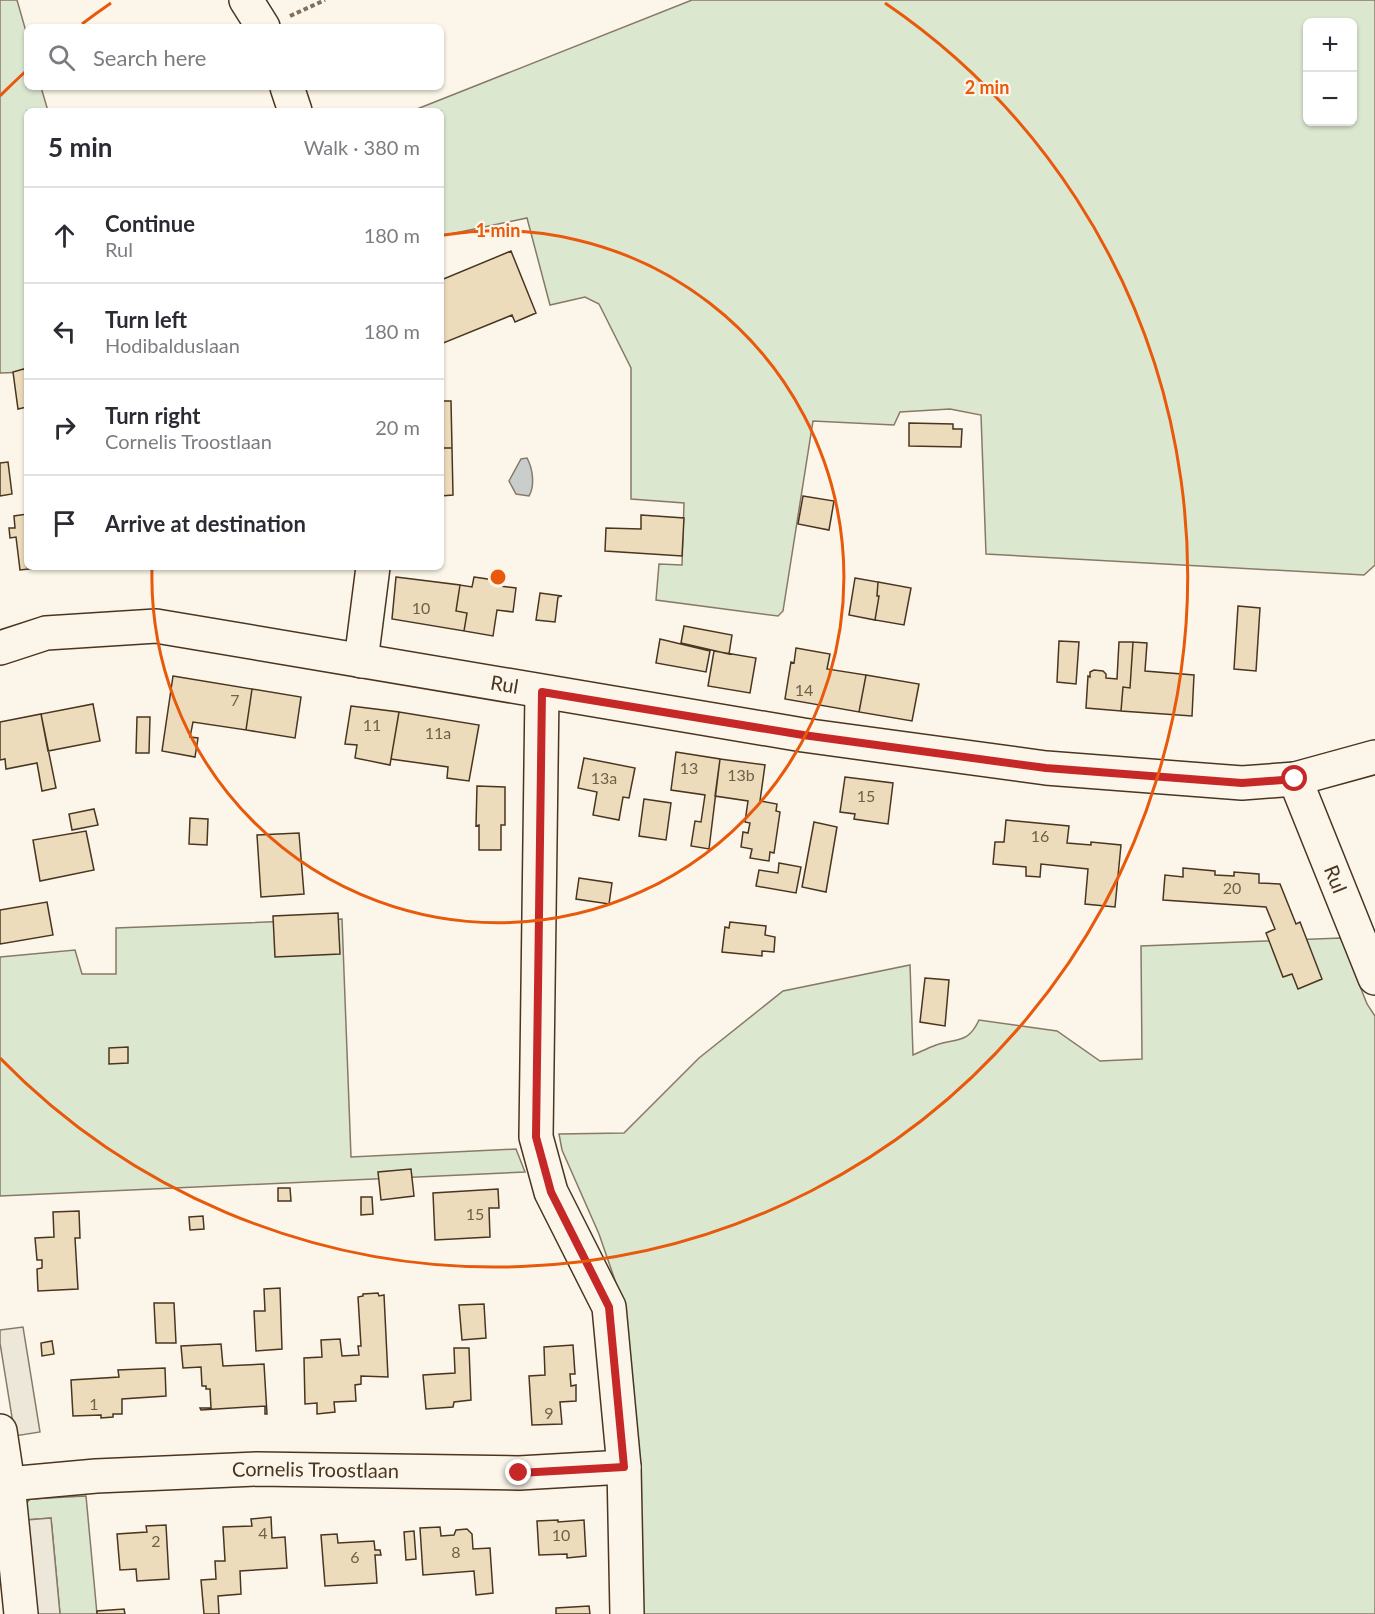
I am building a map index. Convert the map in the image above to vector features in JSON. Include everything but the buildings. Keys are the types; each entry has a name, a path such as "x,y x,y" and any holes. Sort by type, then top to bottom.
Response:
{"street":[{"path":"246,0 274,22"},
{"path":"288,90 295,108"},
{"path":"360,661 373,570"},
{"name":"Rul","path":"0,648 46,633 156,626 803,735 1046,768 1242,783 1295,779 1375,757"},
{"path":"542,692 536,1137 551,1192 609,1307 624,1467 627,1614"},
{"name":"Rul","path":"1295,779 1375,978"},
{"path":"0,1431 8,1484 21,1614"},
{"name":"Cornelis Troostlaan","path":"8,1484 96,1476 257,1469 519,1473 624,1467"}],"path":[{"path":"274,22 325,0"}],"green space":[{"path":"0,0 17,0 24,24 24,90 42,90 47,108 24,108 24,372 0,373"},
{"path":"692,0 1375,0 1375,565 1364,575 986,554 981,415 950,409 900,412 894,425 813,421 783,611 778,616 656,600 659,564 682,565 684,503 631,499 631,368 599,304 585,297 550,305 527,218 444,235 444,108 420,108"},
{"path":"342,919 351,1157 516,1149 525,1172 0,1196 0,957 75,950 82,974 116,974 116,928"},
{"path":"1341,938 1367,1004 1375,1016 1375,1614 641,1614 618,1289 599,1234 562,1150 559,1134 624,1133 699,1058 783,991 910,965 913,1055 936,1045 966,1037 979,1020 1057,1031 1100,1061 1142,1059 1141,946"},
{"path":"86,1496 97,1614 60,1614 51,1518 26,1520 26,1504 30,1499"}],"shaded area":[{"path":"527,458 532,477 529,496 516,494 509,481 521,459"},
{"path":"23,1327 40,1432 15,1436 0,1343 0,1330"},
{"path":"51,1518 60,1614 35,1614 26,1520"}],"route":[{"path":"519,1473 624,1467 609,1307 551,1192 536,1137 542,692 803,735 1046,768 1242,783 1295,779"}]}
